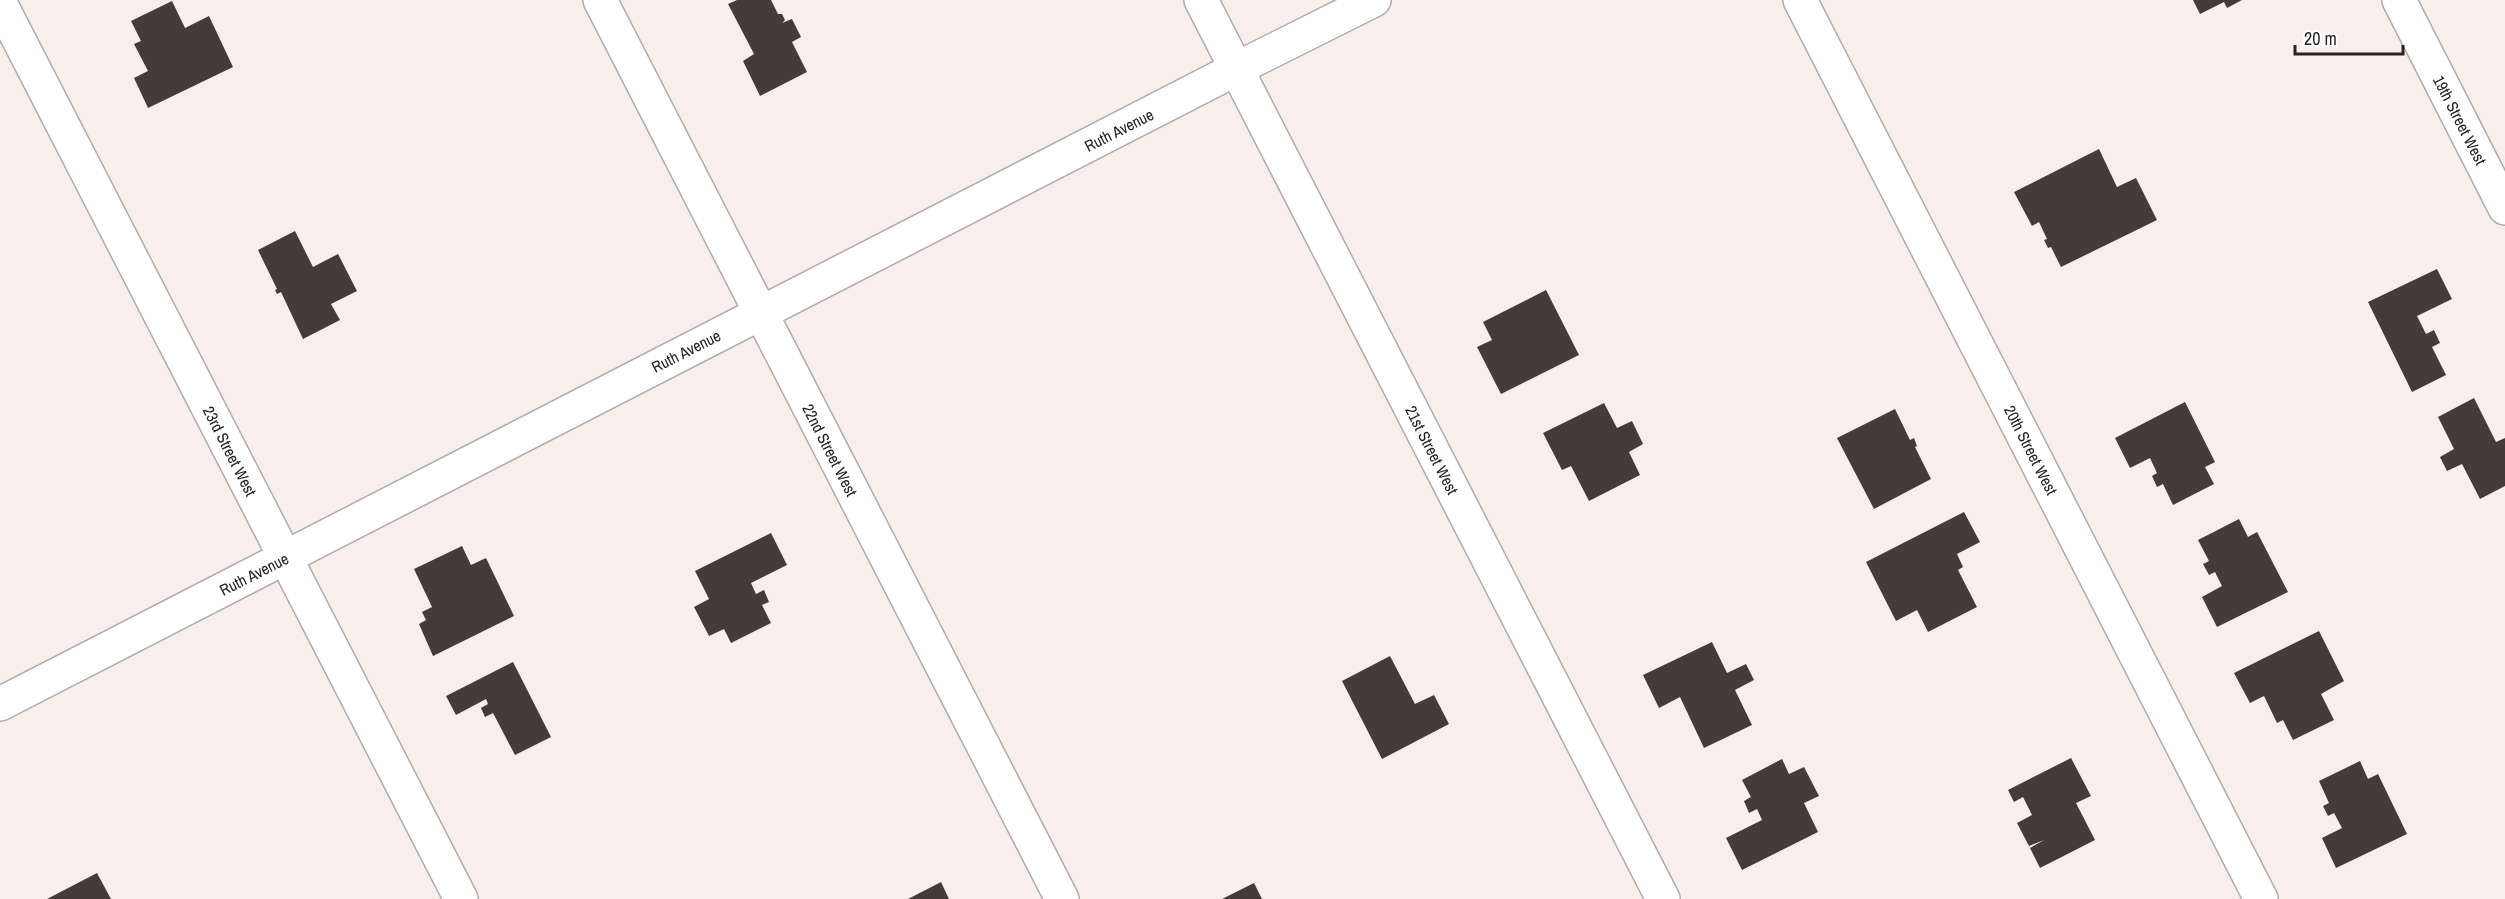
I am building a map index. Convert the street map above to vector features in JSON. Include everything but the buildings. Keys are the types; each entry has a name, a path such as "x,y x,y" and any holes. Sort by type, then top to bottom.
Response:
{"street":[{"name":"22nd Street West","path":"600,0 1062,899"},
{"name":"21st Street West","path":"1201,0 1663,899"},
{"name":"Ruth Avenue","path":"0,704 1374,0"},
{"name":"20th Street West","path":"1800,0 2261,899"},
{"name":"19th Street West","path":"2399,0 2505,208"},
{"name":"23rd Street West","path":"0,3 461,899"}]}
